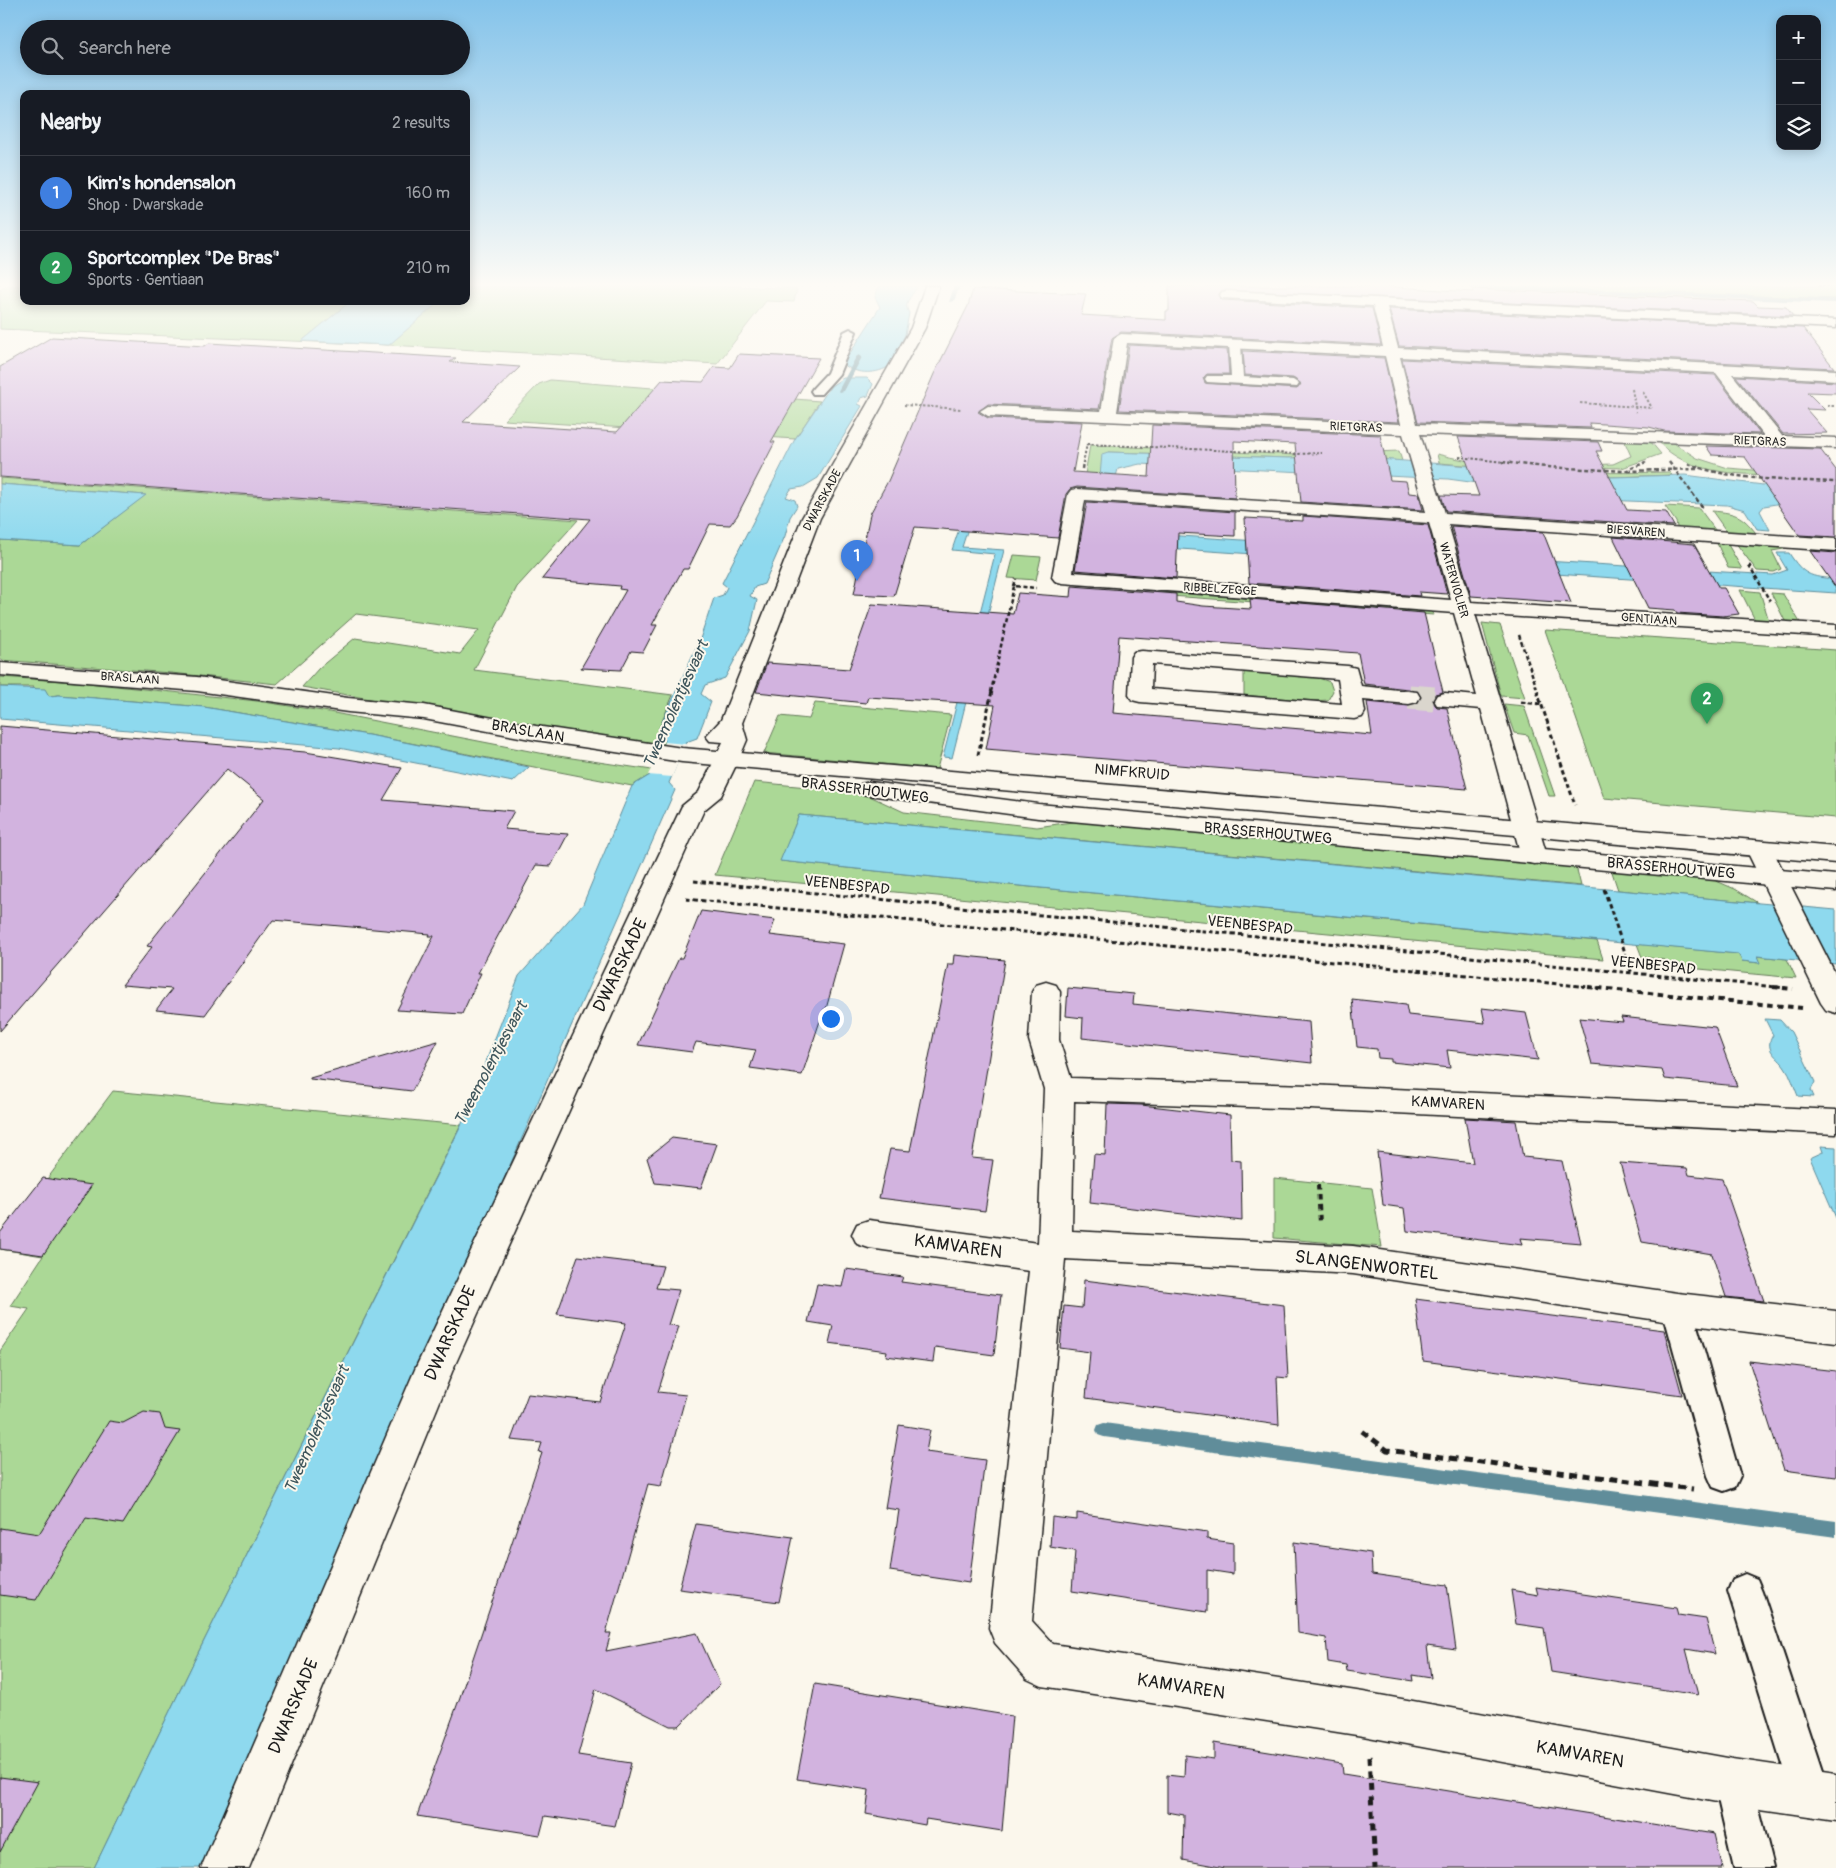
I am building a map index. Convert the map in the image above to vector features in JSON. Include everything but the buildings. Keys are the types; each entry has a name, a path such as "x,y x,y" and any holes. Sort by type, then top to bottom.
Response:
{"street":[{"name":"DWARSKADE","path":"225,1868 434,1367 694,806 709,796 714,765 735,740 731,723 811,518 892,373"},
{"path":"1108,417 1115,373"},
{"name":"WATERVIOLIER","path":"1397,373 1416,451 1534,856"},
{"path":"1724,373 1778,441"},
{"path":"1794,373 1836,375"},
{"name":"RIETGRAS","path":"988,411 1836,444"},
{"path":"1062,577 1077,494 1437,518"},
{"name":"BIESVAREN","path":"1437,518 1836,545"},
{"name":"RIBBELZEGGE","path":"1062,577 1462,607"},
{"name":"GENTIAAN","path":"1462,607 1836,631"},
{"path":"1142,657 1348,673 1351,692 1354,712 1140,694 1142,657"},
{"name":"BRASLAAN","path":"0,669 197,684 348,705 415,725 527,746 714,765"},
{"path":"1351,692 1408,697"},
{"path":"1445,700 1488,703"},
{"name":"BRASSERHOUTWEG","path":"714,765 1836,855"},
{"name":"BRASSERHOUTWEG","path":"714,765 1038,812 1534,856 1597,870 1778,888 1836,883"},
{"path":"1759,849 1829,989"},
{"name":"KAMVAREN","path":"1046,992 1044,1040 1059,1089 1052,1252 1010,1628 1042,1664 1363,1714 1733,1782 1823,1796"},
{"name":"KAMVAREN","path":"1059,1089 1310,1097 1836,1122"},
{"name":"KAMVAREN","path":"869,1234 1052,1252"},
{"name":"SLANGENWORTEL","path":"1052,1252 1322,1257 1677,1308 1836,1326"}],"lane":[{"path":"817,391 833,373"},
{"path":"1237,373 1237,381"},
{"path":"1211,379 1293,384"},
{"path":"1677,1308 1724,1476"},
{"name":"KAMVAREN","path":"1745,1591 1823,1796"},
{"path":"1733,1782 1754,1868"}],"path":[{"path":"1630,373 1634,408 1650,438 1666,454 1699,469"},
{"path":"875,403 988,411"},
{"path":"1580,403 1652,408"},
{"path":"1827,406 1836,406"},
{"path":"1077,494 1091,416"},
{"path":"1416,451 1442,451 1464,458 1546,467 1625,471 1699,469 1762,478 1836,482"},
{"path":"1666,454 1669,462 1704,509"},
{"path":"1625,471 1666,454"},
{"path":"1750,567 1768,595"},
{"path":"1014,586 1048,589 1050,576 1062,577"},
{"path":"977,758 1016,579"},
{"path":"1512,611 1585,834"},
{"path":"1597,870 1632,974"},
{"path":"657,886 1806,1008"},
{"name":"VEENBESPAD","path":"657,886 1632,974 1829,989"},
{"path":"1318,1185 1322,1257"},
{"path":"1362,1431 1387,1450 1694,1489"},
{"path":"1363,1714 1368,1753 1375,1868"}],"green space":[{"path":"550,380 820,401 795,439 504,420 539,384"},
{"path":"1624,440 1650,441 1661,454 1622,468 1551,466 1613,464 1631,456"},
{"path":"1658,441 1672,442 1697,458 1728,468 1790,473 1738,474 1701,467 1684,461"},
{"path":"1090,445 1296,455 1399,451 1402,461 1353,457 1288,458 1108,452 1106,493 1082,492"},
{"path":"1437,454 1493,465 1552,471 1669,472 1672,475 1612,477 1439,463"},
{"path":"0,478 578,520 517,587 474,670 673,695 658,731 665,740 663,747 547,730 302,687 319,668 355,638 460,654 479,630 356,614 277,684 171,673 0,660 0,540 80,545 145,495 0,484"},
{"path":"1665,506 1699,508 1718,534 1678,532 1676,522"},
{"path":"1712,511 1728,513 1739,517 1749,524 1759,537 1729,535"},
{"path":"1716,541 1727,543 1742,569 1728,568"},
{"path":"1735,542 1780,546 1784,549 1772,551 1781,569 1774,572 1757,571"},
{"path":"1014,555 1041,557 1036,580 1008,578"},
{"path":"1740,590 1760,592 1769,621 1755,620"},
{"path":"1158,592 1405,610 1407,607 1431,609 1434,615 1157,595"},
{"path":"1771,593 1783,594 1801,624 1786,623"},
{"path":"1482,623 1500,625 1525,698 1501,696"},
{"path":"1545,630 1836,650 1836,818 1604,798"},
{"path":"1244,671 1316,677 1330,682 1333,691 1328,700 1314,701 1244,695"},
{"path":"0,677 78,682 257,701 329,712 545,754 652,770 650,775 632,786 374,736 204,707 59,695 49,696 33,687 0,687"},
{"path":"815,703 951,715 937,769 764,753 780,716 809,719"},
{"path":"1504,704 1524,706 1555,796 1549,796 1528,735 1514,733"},
{"path":"754,782 861,792 904,812 1037,827 1079,821 1576,866 1581,886 799,815 781,861 1020,886 1597,941 1603,959 715,875"},
{"path":"1611,869 1707,877 1735,889 1758,903 1618,890"},
{"path":"1637,944 1739,954 1742,961 1759,963 1756,956 1787,959 1796,978 1667,966 1665,960 1642,957"},
{"path":"113,1091 461,1125 200,1649 94,1868 0,1868 0,1351 29,1309 10,1306 43,1256 0,1249 0,1242"},
{"path":"1274,1178 1372,1188 1382,1247 1274,1238"}],"water":[{"path":"843,378 867,378 873,384 868,396 861,398 858,404 862,406 818,478 803,487 791,489 786,497 795,500 797,506 790,517 785,536 764,584 755,587 750,596 757,600 750,631 725,678 705,685 701,694 711,702 697,738 686,742 669,783 675,790 201,1868 94,1868 200,1649 461,1126 519,976 583,904 632,786 650,775 665,740 658,731 700,639 714,598 723,595 727,587 722,583 795,439 831,386"},
{"path":"1000,418 1003,420 962,547 1004,550 952,758 943,757 995,554 952,550 996,419"},
{"path":"1108,452 1288,458 1353,457 1612,477 1685,475 1763,485 1836,487 1836,506 1776,504 1764,506 1760,511 1770,530 1757,529 1745,510 1727,505 1603,500 1448,479 1140,464 1118,469 1113,488 1099,487 1102,454"},
{"path":"0,484 146,495 80,545 0,540"},
{"path":"1101,502 1111,504 1119,532 1412,551 1415,565 1092,543 1097,506"},
{"path":"1777,553 1789,553 1808,574 1836,579 1836,593 1467,568 1463,556 1773,575 1787,570"},
{"path":"0,687 45,689 49,696 59,695 204,707 374,736 529,767 513,782 339,748 0,719"},
{"path":"799,815 1836,910 1836,964 1757,956 1760,963 1742,961 1738,954 1020,886 780,861"},
{"path":"1765,1019 1780,1020 1791,1032 1815,1082 1811,1090 1814,1097 1798,1096 1787,1070 1771,1049 1770,1041 1773,1035"},
{"path":"1821,1146 1836,1147 1836,1218 1810,1158 1823,1152"}],"pier":[{"path":"664,742 686,744 672,777 648,775"}],"waterway":[{"name":"Tweemolentjesvaart","path":"841,391 850,373"},
{"path":"1104,1430 1836,1529"}],"tunnel":[{"path":"1409,697 1445,700"}],"place":[{"name":"Kim's hondensalon","path":"857,581"},
{"name":"Sportcomplex \"De Bras\"","path":"1707,724"}]}
